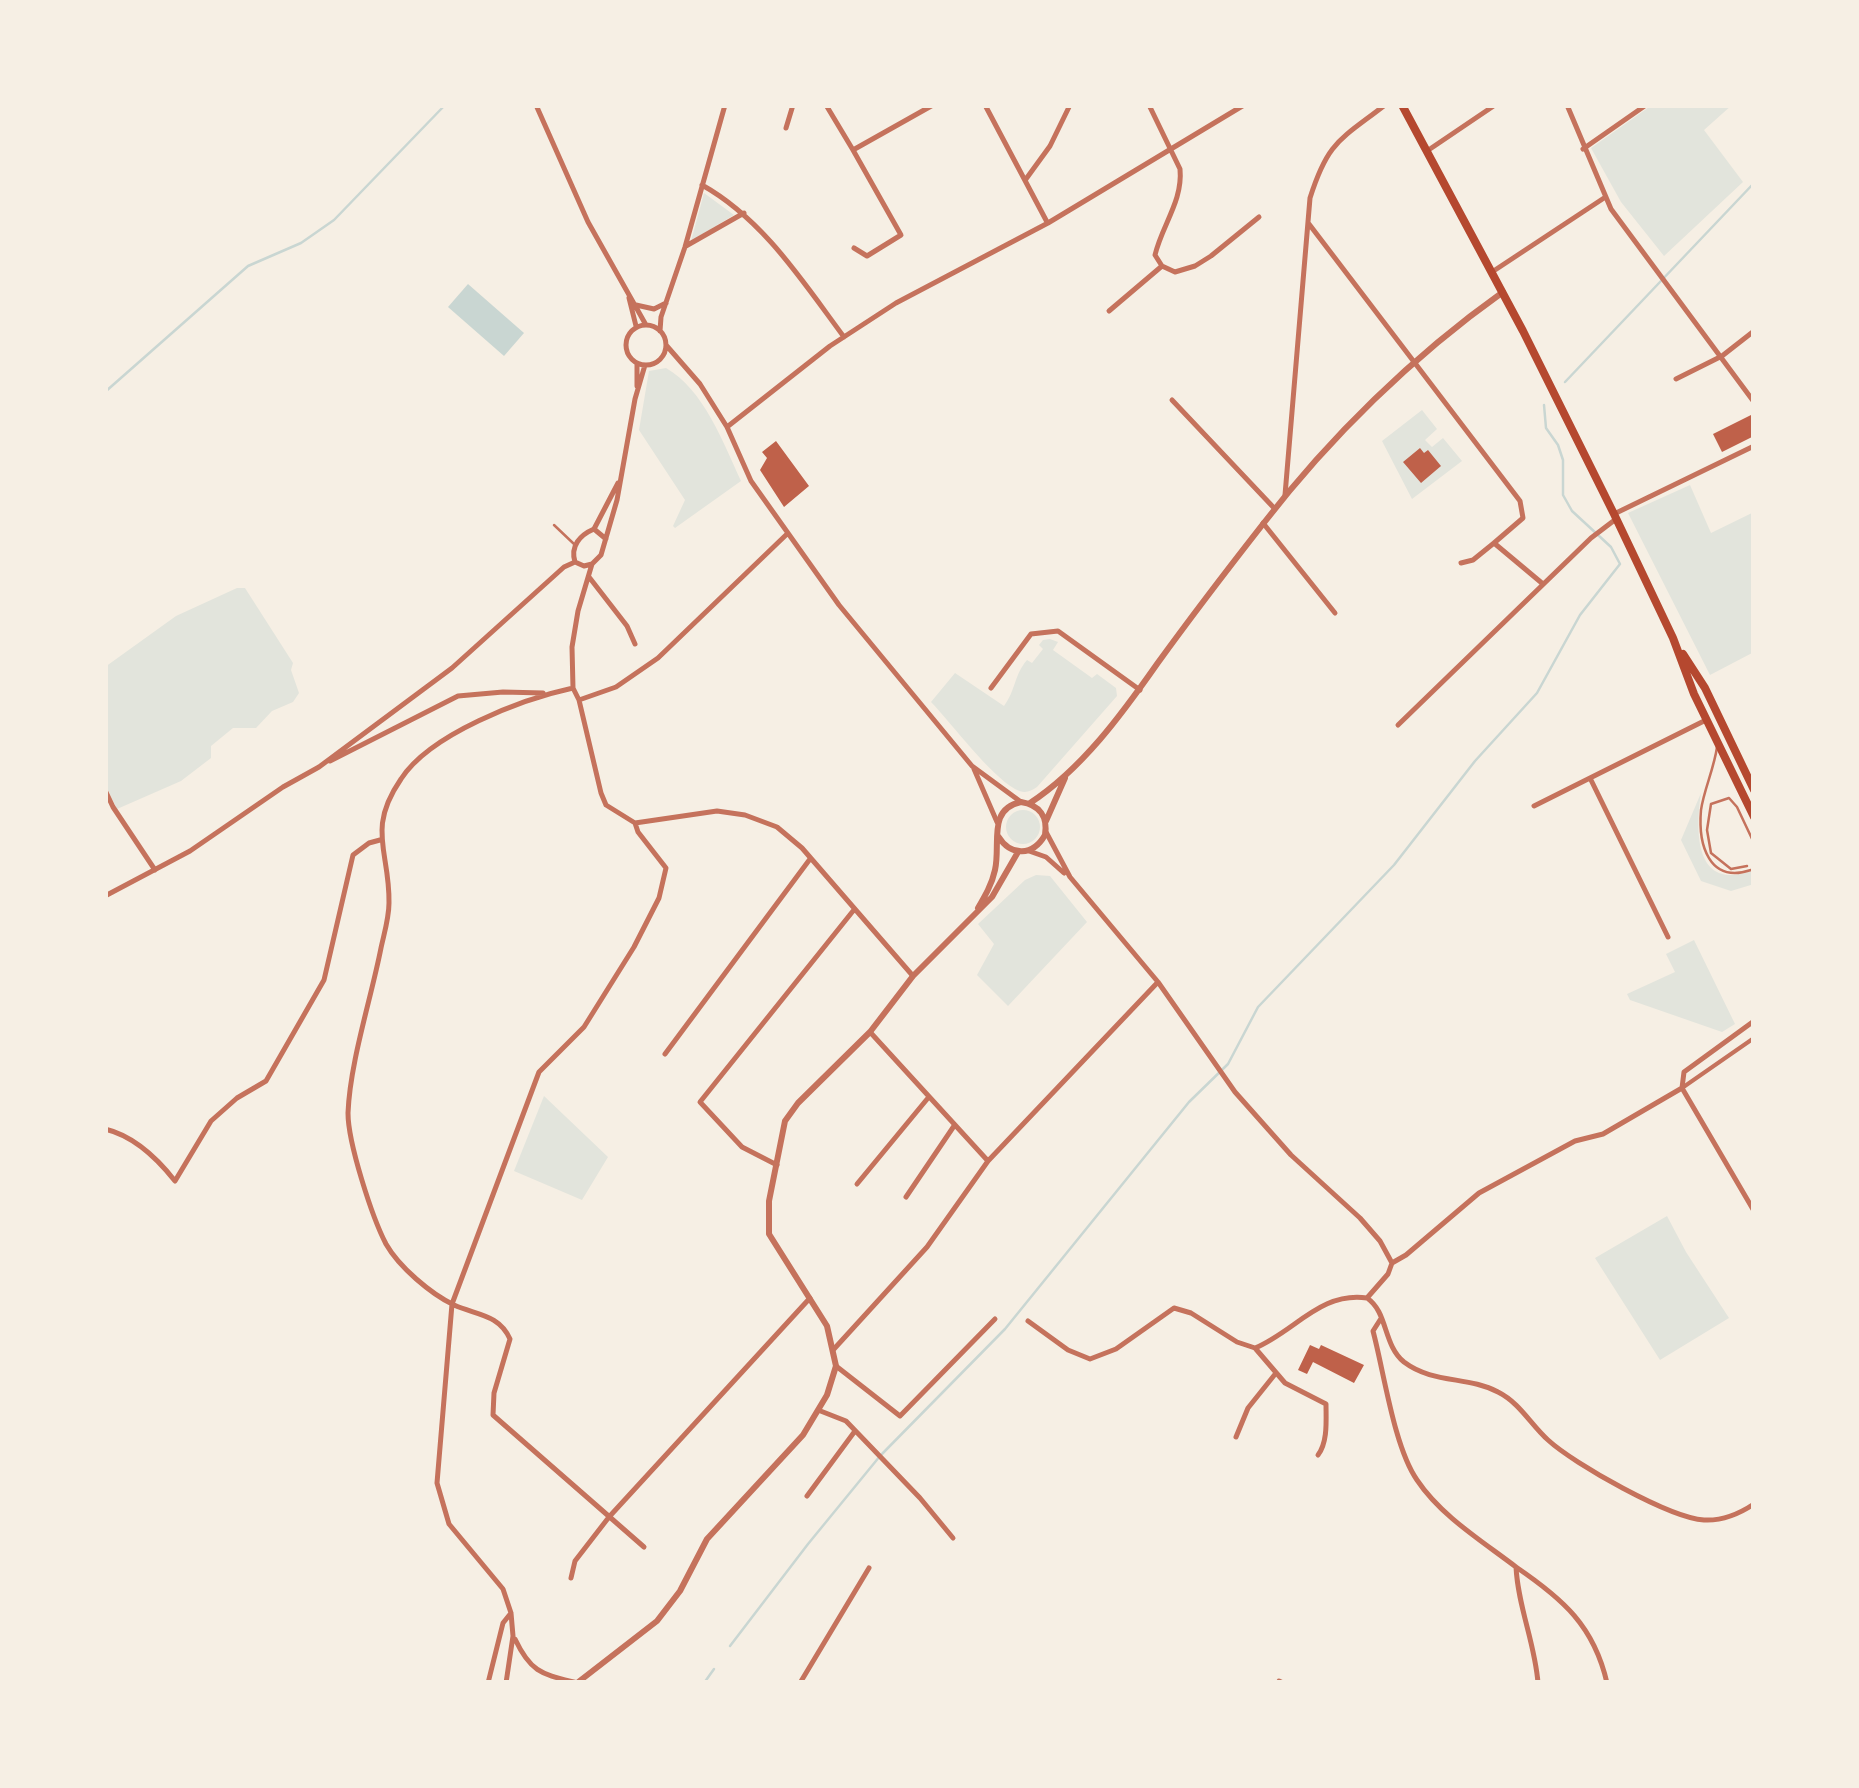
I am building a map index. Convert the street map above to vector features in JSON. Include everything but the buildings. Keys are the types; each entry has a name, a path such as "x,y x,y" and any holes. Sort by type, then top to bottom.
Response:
{"main road":[{"path":"1402,105 1492,272 1615,517 1754,817"},
{"path":"1673,638 1705,688 1754,790"}],"street":[{"path":"536,105 588,222 648,325 660,331"},
{"path":"724,105 660,331 666,345 727,427 752,481 787,534 839,605 972,766 997,822 998,836 996,868 976,914"},
{"path":"786,128 793,105"},
{"path":"826,105 901,235 868,256 854,248"},
{"path":"853,150 933,105"},
{"path":"985,105 1048,222"},
{"path":"1025,180 1050,146 1070,105"},
{"path":"1149,105 1180,169 1179,196 1159,237 1155,255 1162,266 1175,272 1195,266 1259,217"},
{"path":"727,427 844,337 896,303 1048,222 1244,105"},
{"path":"1285,496 1307,222 1319,171 1333,145 1385,105"},
{"path":"1426,152 1495,105"},
{"path":"1567,105 1604,198 1754,402"},
{"path":"1583,149 1646,105"},
{"path":"702,185 744,212 844,337"},
{"path":"1492,272 1604,198"},
{"path":"685,247 744,212"},
{"path":"1307,222 1520,501 1523,518 1473,560 1460,563"},
{"path":"1109,311 1162,266"},
{"path":"997,822 1005,808 1026,803 1068,772 1140,690 1274,509 1355,419 1415,363 1502,292"},
{"path":"629,295 637,327"},
{"path":"636,305 645,310 666,304"},
{"path":"661,317 629,333 625,346 630,358 645,365 661,358 683,363"},
{"path":"1676,379 1722,356 1754,331"},
{"path":"661,358 666,345"},
{"path":"637,363 638,390"},
{"path":"506,1683 513,1636 511,1613 502,1589 449,1524 437,1483 452,1304 539,1072 584,1027 634,947 659,898 666,868 635,823 606,805 573,688 573,632 592,564 601,554 606,538 645,365"},
{"path":"1172,400 1274,509"},
{"path":"1398,725 1615,517 1754,446"},
{"path":"576,562 575,545 594,529 621,476"},
{"path":"1263,524 1335,613"},
{"path":"594,529 606,538"},
{"path":"579,700 616,688 658,658 787,534"},
{"path":"1494,544 1543,584"},
{"path":"105,896 190,852 319,767 452,668 564,567 576,562 592,564"},
{"path":"588,578 627,626 635,644"},
{"path":"991,688 1032,634 1043,630 1058,631 1072,638 1140,690"},
{"path":"573,688 515,706 426,750 401,778 385,809 380,840 389,903 348,1114 375,1219 388,1248 452,1304 497,1320 510,1339 494,1393 493,1415 644,1548"},
{"path":"319,767 458,696 550,693"},
{"path":"1534,806 1706,720"},
{"path":"972,766 1038,808 1046,821"},
{"path":"1029,851 1042,841 1046,821 1068,772"},
{"path":"1591,780 1668,937"},
{"path":"105,790 112,807 155,870"},
{"path":"635,823 717,811 745,815 777,827 810,858 912,976"},
{"path":"1046,831 1070,877"},
{"path":"998,836 1005,846 1018,852 1046,857 1070,877 1158,982 1226,1080 1291,1155 1360,1218 1389,1254 1392,1264"},
{"path":"105,1129 132,1140 159,1161 175,1181 211,1121 266,1080 324,980 353,855 368,843 380,840"},
{"path":"513,1636 535,1670 577,1683 657,1621 680,1591 707,1539 803,1435 828,1395 836,1366 825,1322 769,1234 769,1201 786,1122 798,1103 870,1032 912,976 996,892 1018,852"},
{"path":"665,1054 810,858"},
{"path":"776,1164 742,1147 700,1102 853,911"},
{"path":"834,1349 926,1247 988,1161 1158,982"},
{"path":"1754,1021 1684,1072 1682,1088 1754,1211"},
{"path":"870,1032 988,1161"},
{"path":"1367,1298 1392,1264 1479,1193 1575,1141 1603,1134 1682,1088 1754,1038"},
{"path":"858,1184 928,1098"},
{"path":"906,1197 954,1126"},
{"path":"1255,1348 1273,1341 1322,1306 1353,1296 1367,1298 1378,1309 1388,1341 1403,1361 1435,1378 1479,1384 1498,1392 1583,1467 1691,1518 1721,1519 1754,1504"},
{"path":"572,1578 575,1560 609,1517 810,1298"},
{"path":"1028,1322 1068,1350 1090,1359 1116,1348 1174,1308 1191,1313 1237,1342 1255,1348 1285,1383 1326,1404 1322,1451 1318,1455"},
{"path":"836,1366 900,1416 995,1319"},
{"path":"1380,1320 1373,1331 1404,1453 1415,1478 1435,1503 1574,1612 1590,1636 1607,1683"},
{"path":"1236,1437 1248,1408 1276,1373"},
{"path":"818,1410 846,1421 953,1538"},
{"path":"807,1496 855,1431"},
{"path":"1516,1567 1538,1683"},
{"path":"800,1683 869,1568"},
{"path":"488,1683 503,1623 511,1613"}],"lane":[{"path":"554,525 575,545"},
{"path":"1716,738 1712,776 1702,805 1704,849 1712,864 1722,871 1738,874 1749,868 1732,869 1711,854 1707,830 1711,804 1730,798 1753,839"}],"shaded area":[{"path":"1652,105 1732,105 1704,130 1743,182 1664,256 1621,202 1591,148"},
{"path":"704,193 734,215 691,241"},
{"path":"468,284 524,333 504,356 448,307"},
{"path":"666,368 702,403 741,481 675,528 685,500 639,430 649,371"},
{"path":"1422,410 1437,429 1425,440 1432,447 1443,438 1462,461 1412,499 1382,441"},
{"path":"1690,485 1711,533 1754,512 1754,652 1710,675 1628,513"},
{"path":"237,588 245,588 293,663 291,670 299,693 293,702 272,711 256,728 233,728 211,746 211,758 181,781 117,809 105,784 105,667 176,616"},
{"path":"1050,639 1058,642 1053,650 1092,678 1097,674 1116,688 1117,696 1037,787 1021,792 994,772 931,702 955,673 1004,706 1027,660 1032,663 1043,649 1039,645"},
{"path":"1701,793 1698,825 1703,855 1720,873 1735,875 1754,870 1754,884 1731,891 1701,881 1681,840"},
{"path":"1023,810 1035,815 1040,827 1035,839 1023,844 1011,839 1006,827 1011,815"},
{"path":"1036,875 1050,876 1087,922 1008,1006 977,975 994,944 978,924 1025,880"},
{"path":"1694,940 1735,1024 1722,1032 1630,1000 1627,994 1675,972 1666,954"},
{"path":"544,1096 608,1157 582,1200 514,1171"},
{"path":"1667,1216 1729,1318 1660,1360 1595,1258"}],"waterway":[{"path":"105,392 248,266 301,243 334,220 445,105"},
{"path":"1565,382 1754,183"},
{"path":"730,1646 880,1456 1005,1329 1189,1102 1228,1064 1258,1007 1394,865 1475,761 1537,693 1580,615 1620,564 1611,547 1572,511 1563,495 1563,460 1546,428 1544,405"},
{"path":"704,1683 714,1669"}]}
